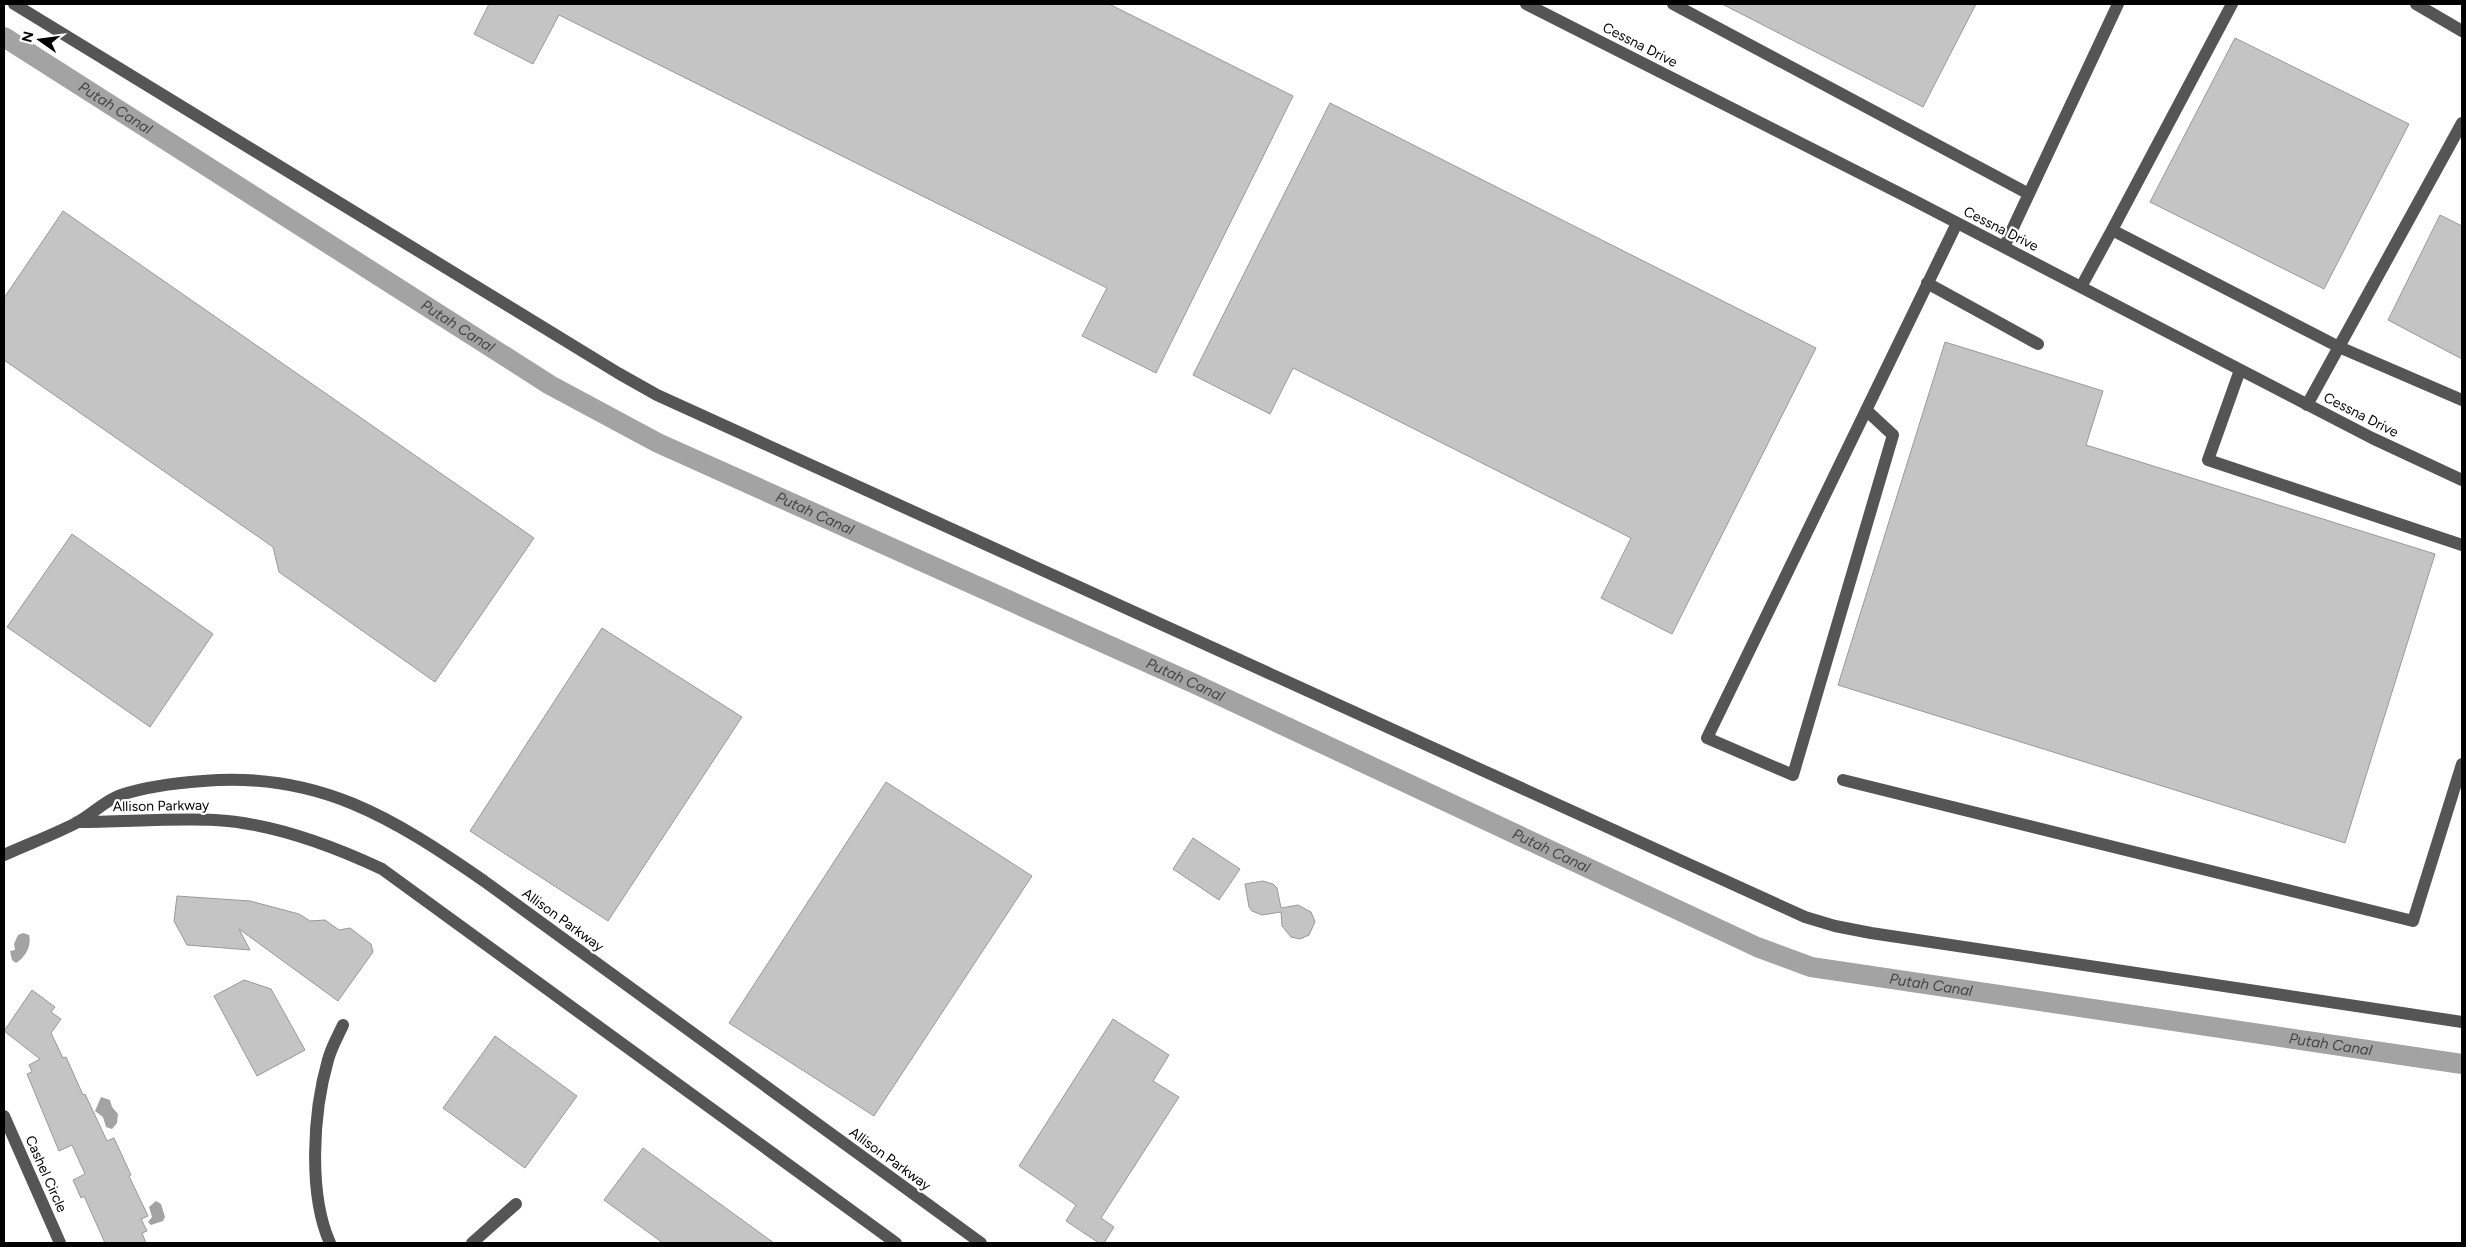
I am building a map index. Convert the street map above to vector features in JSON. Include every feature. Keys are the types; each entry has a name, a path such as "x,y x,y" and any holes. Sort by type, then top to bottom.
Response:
{"street":[{"path":"14,4 657,395 1272,673 1789,910 1835,926 1871,933 2462,1022"},
{"name":"Cessna Drive","path":"1526,4 1957,223 2307,405 2462,480"},
{"path":"1673,4 2029,194"},
{"path":"2004,248 2118,4"},
{"path":"2081,288 2232,4"},
{"path":"2416,4 2462,31"},
{"path":"2307,405 2462,123"},
{"path":"1866,410 1893,435 1793,775 1707,738 1927,283 1957,223"},
{"path":"2112,230 2339,347 2462,400"},
{"path":"1927,283 2038,344"},
{"path":"2240,370 2208,460 2462,545"},
{"path":"1843,780 2413,921 2462,764"},
{"name":"Allison Parkway","path":"4,855 78,822 119,795 165,784 237,778 307,787 364,807 423,838 484,881 982,1243"},
{"name":"Allison Parkway","path":"78,822 145,819 217,820 300,837 335,848 382,870 896,1243"},
{"path":"330,1243 318,1208 316,1149 319,1113 328,1060 343,1025"},
{"name":"Cashel Circle","path":"4,1116 60,1243"},
{"path":"472,1243 516,1204"}],"shaded area":[{"path":"23,933 29,935 29,947 25,955 16,963 12,960 10,951 15,950 14,944 18,935"},
{"path":"101,1097 110,1100 112,1107 118,1114 117,1123 112,1129 106,1127 103,1117 95,1111"},
{"path":"156,1201 161,1204 165,1217 163,1221 151,1225 148,1222 152,1217 149,1207"}],"building":[{"path":"489,4 1109,4 1293,96 1156,373 1082,336 1107,288 559,15 533,64 474,34"},
{"path":"1722,4 1976,4 1923,107"},
{"path":"2235,38 2409,124 2324,289 2150,202"},
{"path":"1330,103 1816,348 1672,634 1601,598 1631,538 1293,368 1270,414 1193,375"},
{"path":"63,211 534,538 435,682 279,572 273,547 4,360 4,298"},
{"path":"2440,215 2462,226 2462,359 2388,320"},
{"path":"1945,342 2103,391 2086,445 2435,554 2345,843 1838,685"},
{"path":"72,534 213,634 150,727 7,627"},
{"path":"602,628 742,717 608,921 470,831"},
{"path":"886,782 1032,876 874,1116 729,1023"},
{"path":"1193,838 1240,869 1219,900 1173,869"},
{"path":"1263,881 1273,884 1277,888 1281,908 1298,905 1311,912 1315,922 1309,935 1300,939 1291,937 1282,926 1281,912 1262,915 1252,911 1249,907 1245,884"},
{"path":"177,896 250,901 299,914 310,921 325,920 339,930 350,928 371,944 373,952 338,1001 239,929 250,950 187,945 174,921"},
{"path":"244,980 271,989 305,1050 257,1076 214,996"},
{"path":"32,990 55,1007 51,1012 61,1019 51,1033 63,1058 66,1057 107,1141 114,1138 131,1175 129,1176 148,1216 141,1219 147,1231 142,1233 146,1243 105,1243 84,1196 81,1198 73,1180 85,1174 72,1145 59,1151 27,1074 32,1072 29,1065 40,1059 4,1031"},
{"path":"1113,1019 1169,1055 1153,1081 1179,1097 1101,1218 1114,1227 1104,1243 1099,1243 1066,1221 1076,1205 1019,1166"},
{"path":"495,1036 577,1096 525,1168 443,1108"},
{"path":"643,1148 774,1243 663,1243 604,1200"}],"waterway":[{"name":"Putah Canal","path":"4,37 550,385 658,443 1195,684 1757,947 1811,967 2462,1064"}]}
